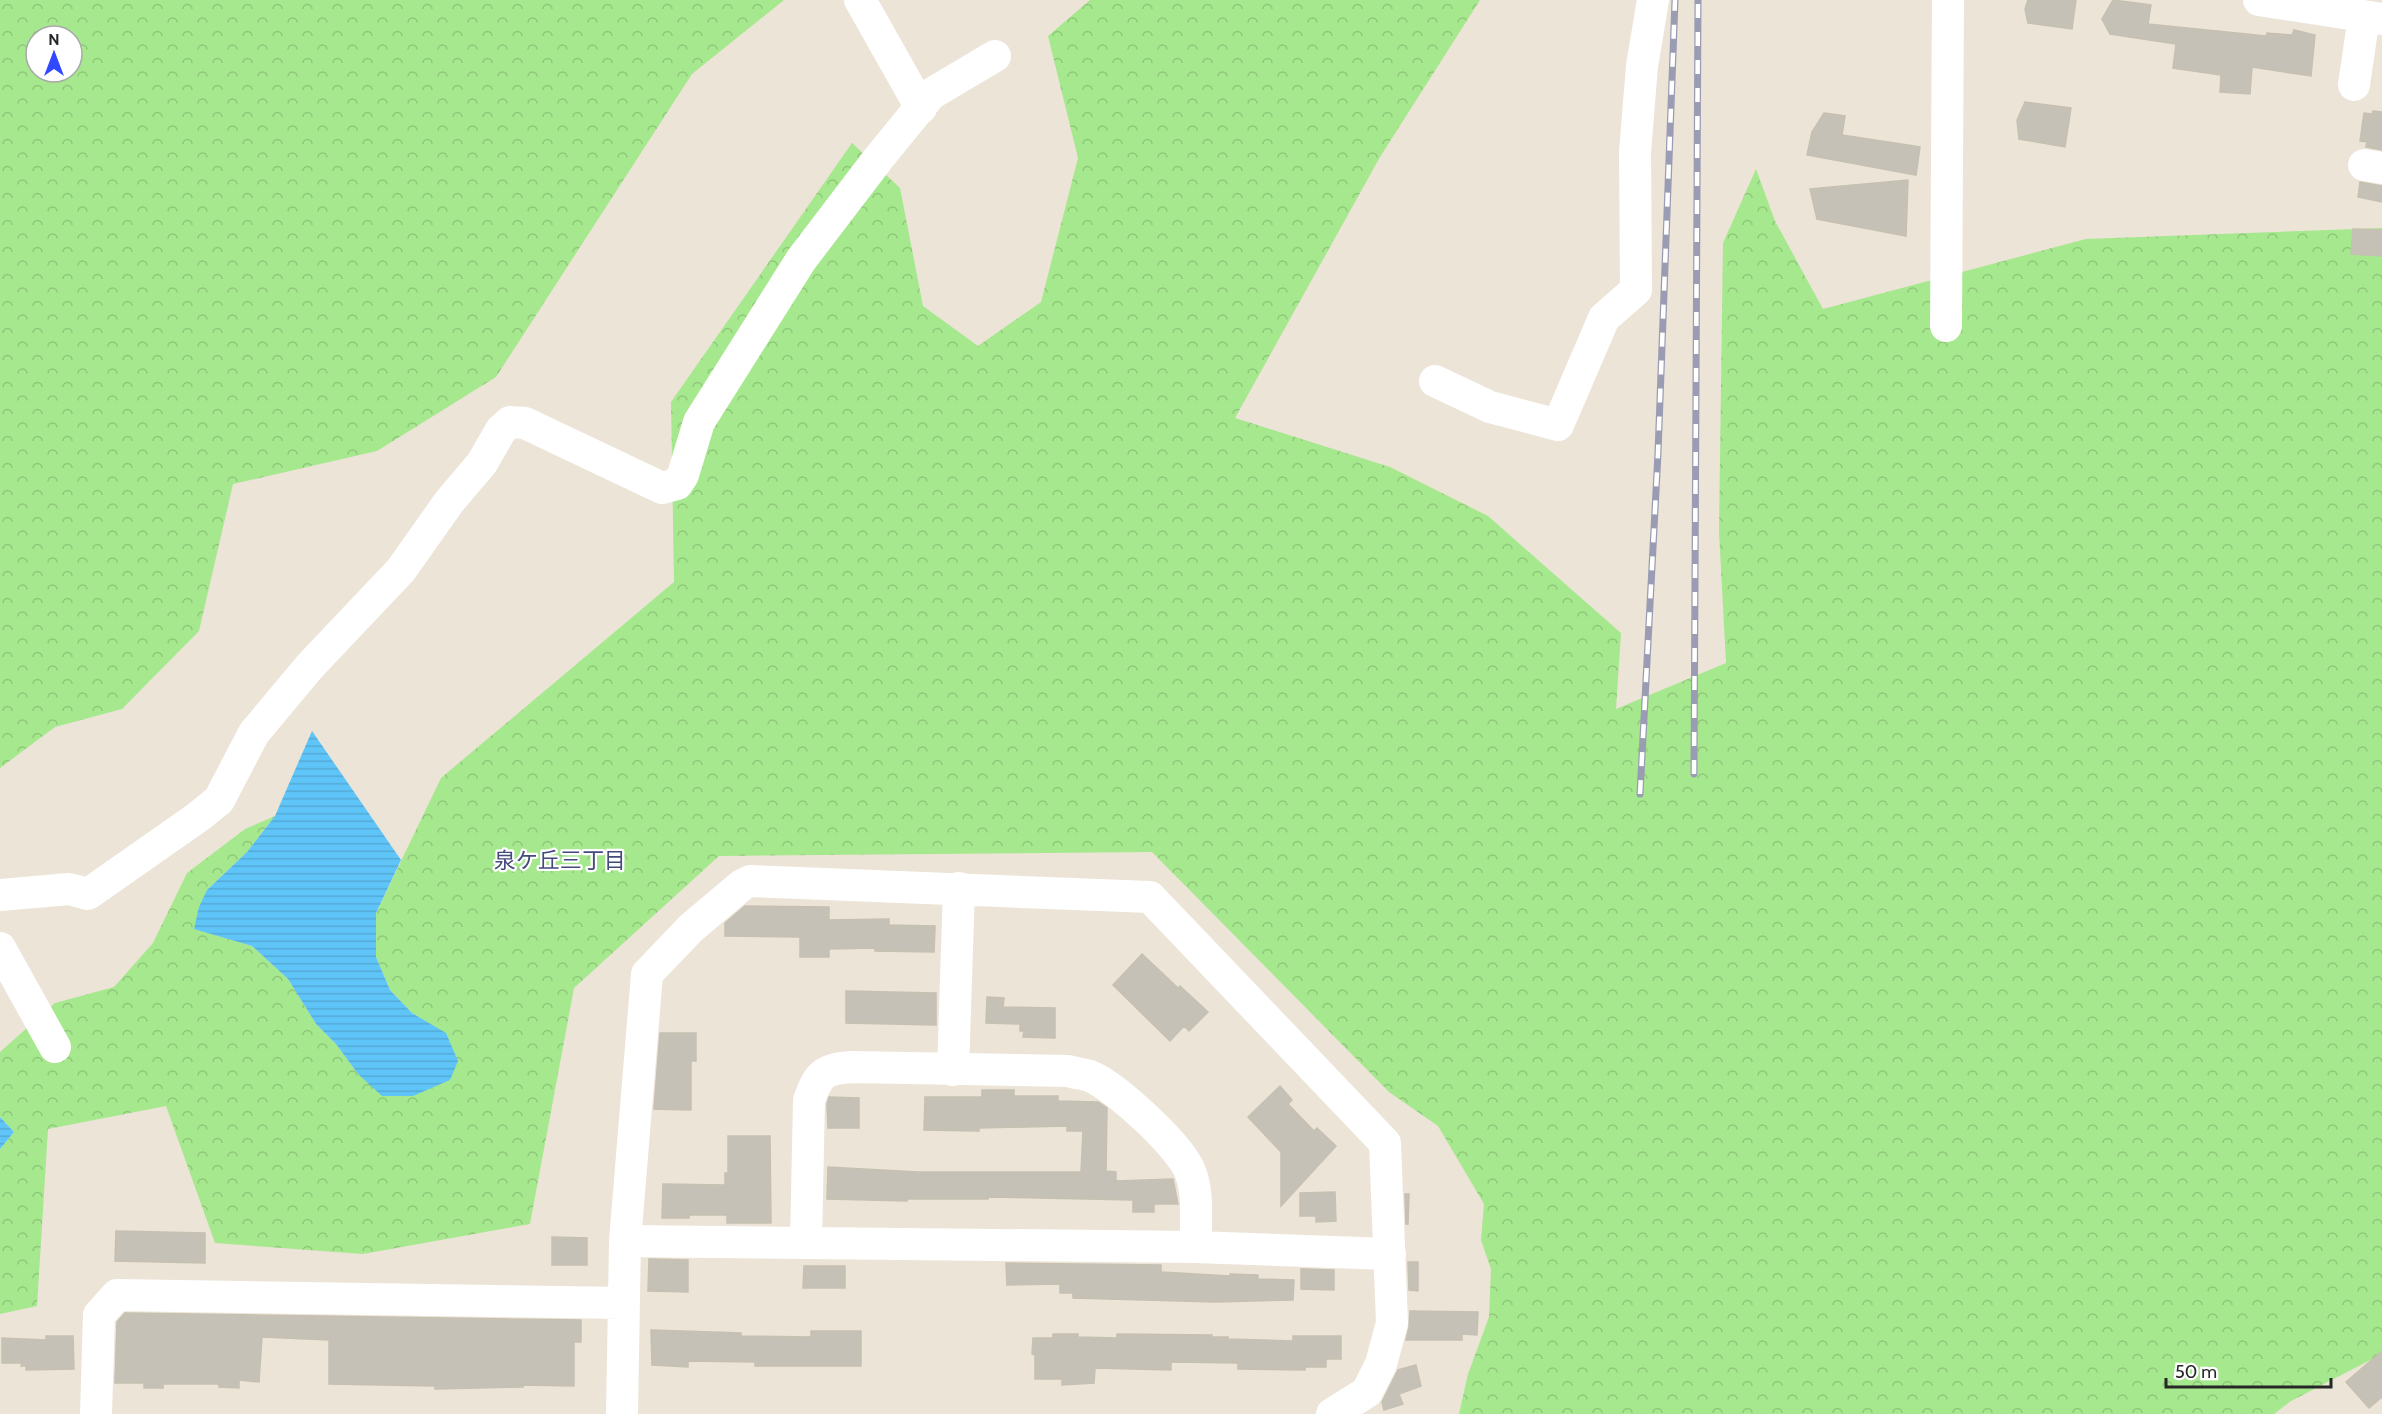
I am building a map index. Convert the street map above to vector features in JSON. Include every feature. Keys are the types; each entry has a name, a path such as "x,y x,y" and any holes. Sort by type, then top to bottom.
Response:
{"street":[{"path":"860,0 921,108"},
{"path":"1435,381 1490,407 1558,425 1604,318 1636,290 1635,153 1642,66 1653,0"},
{"path":"1946,326 1948,0"},
{"path":"2259,0 2373,17 2354,85"},
{"path":"0,895 69,889 88,894 219,800 254,733 310,666 401,570 449,502 482,463 501,430 510,422 525,423 662,488 677,484 683,475 699,422 801,260 931,94 995,56"},
{"path":"622,1414 625,1241 647,974 691,928 741,885 750,881 1150,897 1385,1143 1392,1323 1381,1364 1367,1392 1332,1414"},
{"path":"953,1070 959,888"},
{"path":"0,948 55,1047"},
{"path":"806,1242 809,1100 816,1080 831,1068 852,1067 1068,1071 1090,1076 1112,1090 1150,1122 1188,1165 1195,1188 1196,1247"},
{"path":"625,1241 1196,1247 1390,1254"},
{"path":"96,1414 99,1315 117,1295 624,1303"}],"green space":[{"path":"0,0 784,0 692,74 496,377 377,451 233,484 199,631 122,709 55,727 0,768"},
{"path":"1090,0 1480,0 1380,157 1235,418 1390,467 1488,516 1621,633 1616,709 1726,663 1719,531 1723,243 1756,169 1775,221 1823,309 2086,239 2382,228 2382,1354 2291,1401 2274,1414 1459,1414 1468,1374 1489,1317 1491,1269 1481,1240 1484,1204 1438,1126 1389,1092 1152,852 719,856 574,988 530,1224 363,1254 215,1243 166,1106 48,1129 37,1306 0,1314 0,1149 14,1132 0,1117 0,1052 55,1003 114,987 153,943 187,873 245,829 275,816 247,852 207,890 195,929 252,946 288,979 316,1024 336,1044 358,1074 446,1034 412,1013 390,990 376,957 376,913 441,778 674,582 671,402 852,143 900,188 923,306 978,346 1041,302 1078,158 1048,36"}],"water":[{"path":"312,731 401,860 376,913 376,957 390,990 412,1013 446,1033 458,1061 450,1080 413,1096 382,1096 358,1074 336,1044 316,1024 288,979 252,946 194,929 199,907 207,890 247,852 275,816"},
{"path":"0,1117 14,1132 0,1149"}],"building":[{"path":"2028,0 2076,0 2072,29 2028,23 2025,9"},
{"path":"2113,0 2151,5 2148,24 2266,36 2267,33 2292,35 2294,30 2315,35 2311,76 2252,67 2250,94 2220,92 2221,75 2173,68 2176,44 2110,34 2102,19"},
{"path":"2025,102 2071,108 2065,147 2019,139 2017,120"},
{"path":"2373,111 2382,112 2382,150 2366,147 2367,142 2360,141 2364,113 2372,114"},
{"path":"1824,113 1845,116 1842,135 1920,147 1916,175 1807,155 1812,132"},
{"path":"1908,180 1906,236 1817,219 1810,189"},
{"path":"2360,182 2382,186 2382,202 2358,197"},
{"path":"2353,229 2382,230 2382,256 2351,254"},
{"path":"745,906 829,907 829,920 889,919 889,925 935,926 934,952 875,951 875,948 829,949 829,957 800,957 800,937 725,936 725,923"},
{"path":"1142,954 1208,1012 1189,1031 1184,1026 1170,1041 1113,985"},
{"path":"846,991 936,993 936,1025 846,1023"},
{"path":"987,997 1004,998 1003,1007 1055,1008 1055,1038 1023,1037 1024,1031 1020,1031 1020,1024 986,1023"},
{"path":"660,1033 696,1033 696,1061 691,1061 691,1110 654,1109"},
{"path":"1280,1086 1292,1100 1288,1104 1314,1131 1317,1128 1336,1146 1281,1206 1281,1152 1248,1117"},
{"path":"982,1090 1014,1090 1014,1096 1058,1096 1058,1101 1098,1102 1107,1108 1106,1171 1116,1172 1116,1181 1173,1179 1178,1204 1154,1204 1154,1212 1133,1212 1133,1200 988,1197 988,1199 907,1199 907,1201 827,1199 828,1167 918,1172 1081,1172 1083,1131 1067,1131 1067,1126 979,1128 979,1131 924,1130 925,1097 982,1097"},
{"path":"829,1097 859,1098 859,1128 828,1128"},
{"path":"728,1136 770,1136 771,1223 727,1223 727,1215 662,1218 663,1184 725,1185 725,1173 728,1173"},
{"path":"1335,1192 1336,1221 1316,1222 1316,1216 1300,1216 1300,1193"},
{"path":"1405,1194 1409,1194 1408,1224 1406,1224"},
{"path":"116,1231 205,1233 205,1263 115,1261"},
{"path":"552,1237 587,1238 587,1265 552,1265"},
{"path":"649,1259 688,1260 688,1292 648,1291"},
{"path":"1408,1262 1418,1262 1418,1291 1409,1290"},
{"path":"1006,1263 1161,1265 1161,1272 1230,1276 1230,1274 1258,1275 1258,1279 1294,1280 1293,1300 1215,1302 1073,1298 1073,1293 1060,1293 1060,1284 1007,1285"},
{"path":"804,1266 845,1266 845,1288 803,1288"},
{"path":"1301,1269 1334,1270 1334,1290 1301,1289"},
{"path":"1410,1311 1478,1312 1477,1335 1462,1334 1462,1340 1406,1340"},
{"path":"125,1313 581,1320 581,1342 574,1342 574,1386 523,1385 523,1387 435,1389 435,1386 329,1384 329,1340 262,1337 259,1382 239,1380 239,1388 219,1387 219,1384 163,1384 163,1388 144,1388 144,1383 115,1383 117,1322"},
{"path":"651,1330 741,1333 741,1336 811,1337 811,1331 861,1331 861,1366 755,1366 755,1362 688,1361 688,1367 652,1365"},
{"path":"1053,1334 1117,1338 1117,1334 1212,1335 1212,1337 1228,1337 1228,1339 1293,1341 1293,1336 1341,1336 1341,1359 1326,1359 1326,1367 1305,1367 1305,1370 1238,1369 1238,1363 1171,1362 1171,1370 1095,1368 1094,1383 1062,1385 1062,1379 1035,1379 1033,1338 1053,1338"},
{"path":"46,1336 73,1336 74,1369 26,1370 26,1366 21,1366 22,1363 2,1363 2,1338 46,1340"},
{"path":"2382,1351 2382,1397 2369,1408 2346,1382"},
{"path":"1416,1365 1421,1386 1399,1394 1403,1404 1384,1410 1382,1402 1398,1370"}],"railway":[{"path":"1640,794 1658,453 1675,0"},
{"path":"1694,774 1698,0"}],"district":[{"name":"泉ケ丘三丁目","path":"560,860"}]}
